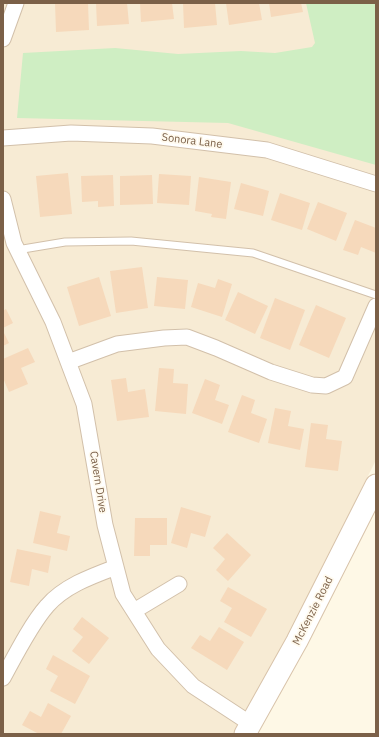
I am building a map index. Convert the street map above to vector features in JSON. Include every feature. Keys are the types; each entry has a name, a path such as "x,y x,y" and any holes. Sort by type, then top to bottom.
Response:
{"street":[{"path":"3,39 16,3"},
{"name":"Sonora Lane","path":"3,138 71,133 138,136 267,150 376,184"},
{"name":"Cavern Drive","path":"3,199 14,243 53,322 84,404 105,525 123,594 158,649 193,686 248,729"},
{"path":"68,362 117,344 164,338 187,337 293,380 312,385 326,386 345,377 376,306"},
{"name":"McKenzie Road","path":"248,729 297,641 376,485"},
{"path":"3,678 47,606 63,592 84,580 116,567"},
{"path":"134,611 179,584"}],"lane":[{"path":"17,250 65,242 131,241 253,253 376,295"}],"shaded area":[{"path":"3,3 376,3 376,460 266,680 235,734 3,734"}],"green space":[{"path":"306,3 376,3 376,165 228,123 17,118 23,53 115,48 178,54 241,51 275,53 312,47 315,43"}],"building":[{"path":"55,3 88,3 89,30 56,32"},
{"path":"96,3 127,3 129,24 97,26"},
{"path":"140,3 172,3 174,19 141,22"},
{"path":"183,3 215,3 217,25 184,28"},
{"path":"226,3 259,3 262,20 229,25"},
{"path":"269,3 301,3 303,12 271,17"},
{"path":"68,173 72,214 40,217 36,176"},
{"path":"159,174 191,176 189,205 157,203"},
{"path":"113,175 114,206 98,207 98,201 82,202 81,176"},
{"path":"152,175 153,204 120,205 120,176"},
{"path":"199,177 231,182 226,219 211,217 212,214 195,211"},
{"path":"241,183 269,191 263,216 234,209"},
{"path":"280,193 310,203 302,230 271,220"},
{"path":"318,202 347,213 336,241 307,229"},
{"path":"355,220 376,228 376,253 361,247 358,255 343,250"},
{"path":"142,267 148,308 116,313 110,271"},
{"path":"99,277 111,316 79,326 67,287"},
{"path":"157,277 188,280 185,309 154,306"},
{"path":"218,279 232,284 222,317 191,307 198,283 215,288"},
{"path":"238,292 268,306 255,334 225,320"},
{"path":"275,298 305,310 290,350 260,338"},
{"path":"316,305 346,318 329,358 299,345"},
{"path":"6,309 13,323 3,328 3,311"},
{"path":"3,331 9,343 3,346"},
{"path":"28,348 35,362 21,368 28,384 9,392 3,378 3,359"},
{"path":"159,368 174,369 173,383 188,384 186,414 155,411"},
{"path":"126,378 128,392 145,389 149,417 117,421 111,380"},
{"path":"205,379 220,385 215,400 229,405 222,424 192,413"},
{"path":"242,395 255,400 251,413 267,419 259,443 228,432"},
{"path":"275,408 291,411 288,426 304,429 300,450 268,443"},
{"path":"311,423 328,425 326,439 342,441 338,471 305,467"},
{"path":"181,507 211,516 205,537 191,533 187,548 171,543"},
{"path":"40,511 61,516 57,533 70,536 67,551 33,543"},
{"path":"135,518 167,518 167,545 150,545 150,556 134,556"},
{"path":"227,533 251,555 228,581 216,570 225,559 213,548"},
{"path":"17,549 51,556 48,573 32,569 29,586 10,582"},
{"path":"228,587 267,609 251,637 224,622 232,608 220,601"},
{"path":"82,617 109,638 89,664 72,651 83,637 73,629"},
{"path":"219,627 244,642 227,670 191,648 200,635 210,641"},
{"path":"53,655 90,676 75,704 50,691 58,676 46,669"},
{"path":"48,703 71,716 61,734 39,734 22,725 30,711 41,717"}]}
